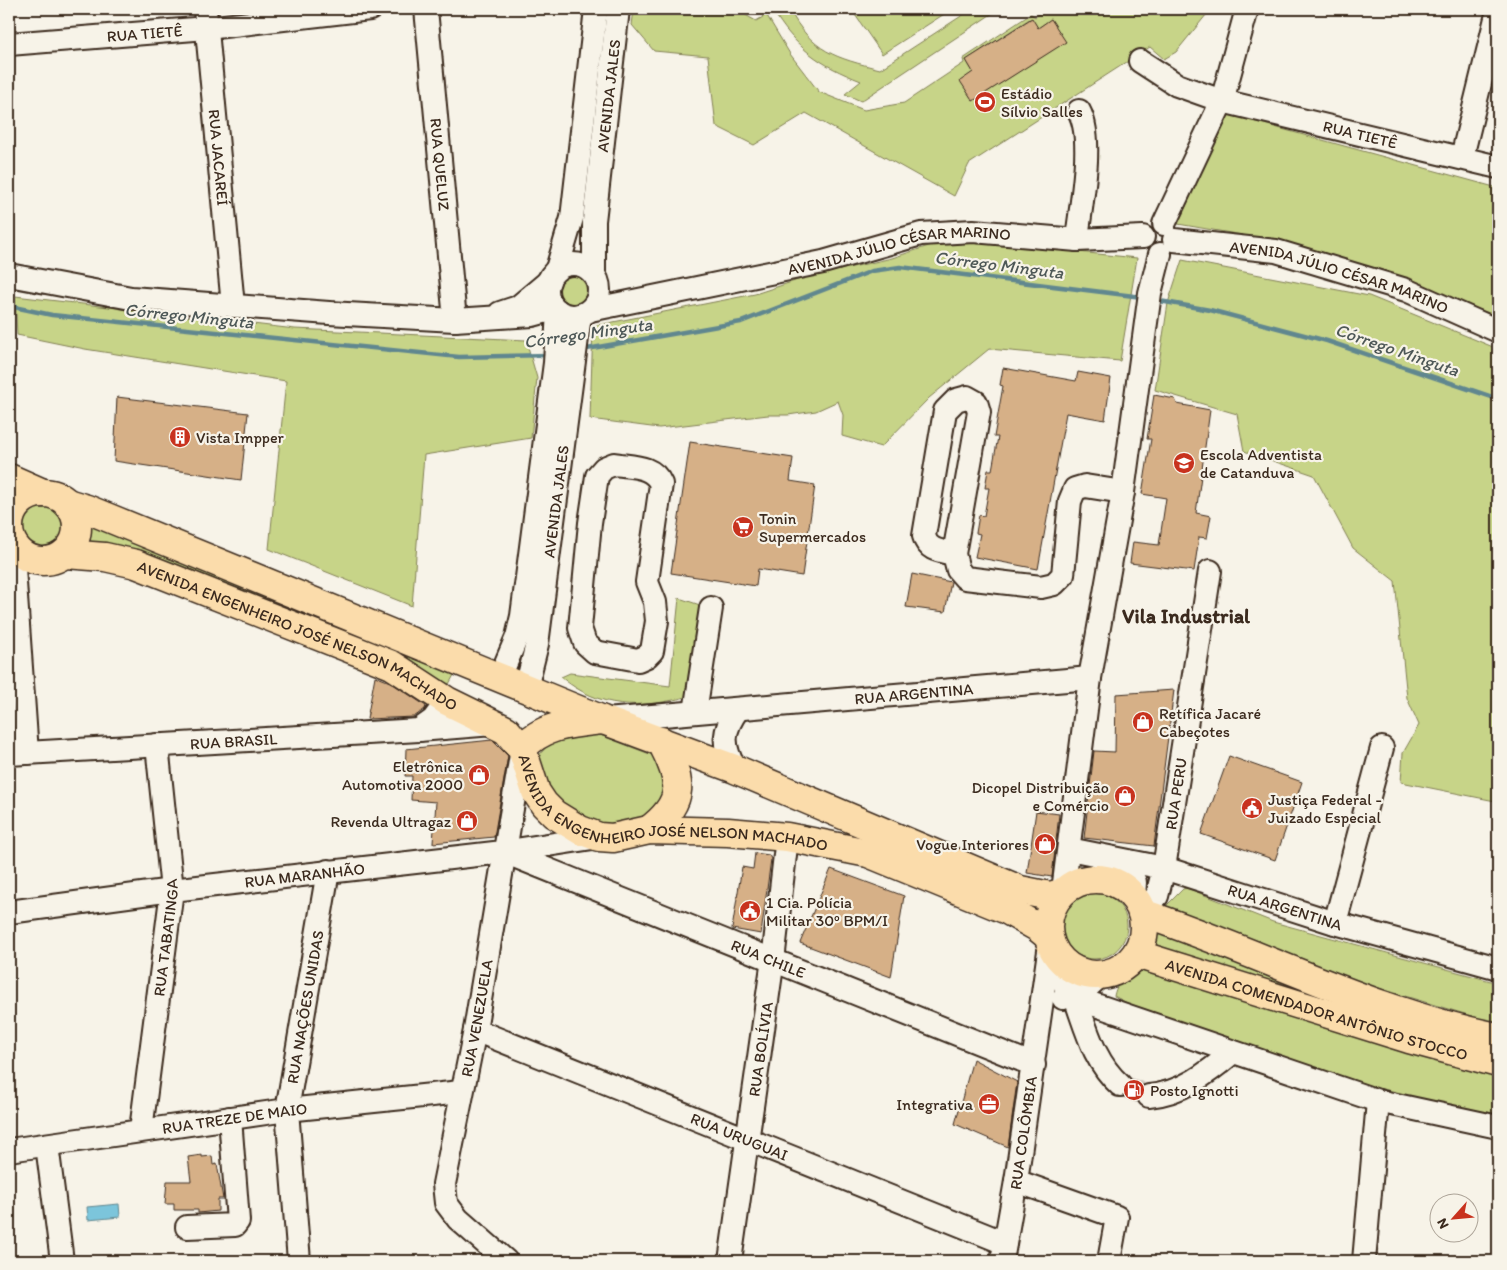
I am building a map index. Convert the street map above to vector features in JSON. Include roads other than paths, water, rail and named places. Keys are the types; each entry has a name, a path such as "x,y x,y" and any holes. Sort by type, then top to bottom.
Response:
{"main road":[{"name":"AVENIDA ENGENHEIRO JOSÉ NELSON MACHADO","path":"9,478 603,720 735,769 1020,890 1050,896 1062,892"},
{"path":"55,498 73,511 77,529 75,538 65,554 49,561 14,545 24,499 55,498"},
{"name":"AVENIDA ENGENHEIRO JOSÉ NELSON MACHADO","path":"65,554 105,556 158,571 392,665 447,701 506,730 522,749 536,792 544,804 564,822 599,837 613,838 649,830 728,832 787,837 868,853 1007,910 1037,927 1051,944"},
{"path":"447,701 459,684 491,674"},
{"path":"522,749 528,741 548,730 577,722 603,720"},
{"path":"649,830 670,810 678,793 676,772 661,741"},
{"path":"1100,879 1117,883 1139,907 1144,930 1136,954 1118,971 1101,975 1081,974 1070,969 1051,944 1048,915 1062,892 1083,880 1100,879"},
{"name":"AVENIDA COMENDADOR ANTÔNIO STOCCO","path":"1139,907 1293,971 1415,1015 1498,1037"},
{"name":"AVENIDA COMENDADOR ANTÔNIO STOCCO","path":"1136,954 1408,1039 1498,1063"}],"street":[{"name":"RUA TIETÊ","path":"9,44 206,18 370,9"},
{"name":"RUA QUELUZ","path":"426,9 455,320"},
{"name":"AVENIDA JALES","path":"553,275 572,218 596,9"},
{"name":"AVENIDA JALES","path":"596,279 594,221 618,9"},
{"path":"1062,892 1090,678 1123,492 1149,299 1166,239 1222,101 1247,9"},
{"path":"1462,157 1498,10"},
{"name":"RUA JACAREÍ","path":"206,18 233,306"},
{"name":"RUA TIETÊ","path":"1140,61 1177,85 1222,101 1498,167"},
{"path":"1077,240 1087,142 1083,119 1079,111"},
{"name":"AVENIDA JÚLIO CÉSAR MARINO","path":"9,275 131,298 455,320 571,311 659,297 720,282 823,262 921,234 973,230 1077,240 1143,236 1150,225 1166,239 1276,251 1406,290 1498,330"},
{"path":"564,265 580,265 596,279 598,298 571,311 547,293 553,275 564,265"},
{"name":"AVENIDA JÚLIO CÉSAR MARINO","path":"487,318 518,307 553,275"},
{"name":"AVENIDA JÚLIO CÉSAR MARINO","path":"596,279 612,290 659,297"},
{"name":"AVENIDA JALES","path":"491,674 517,637 522,616 571,311"},
{"name":"AVENIDA JALES","path":"526,688 537,644 553,524 565,356"},
{"path":"954,554 932,549 926,545 924,536 945,411 956,400 967,397 976,402 980,412 954,554 958,570 966,578 1041,587 1054,584 1062,575 1070,501 1075,489 1085,486 1123,492"},
{"path":"614,464 650,470 658,476 662,484 647,582 655,602 657,621 652,651 648,656 638,660 595,652 586,644 580,628 589,530 597,476 604,468 614,464"},
{"path":"9,483 14,545 18,753"},
{"path":"553,524 589,530"},
{"name":"RUA PERU","path":"1139,907 1157,896 1164,868 1210,571"},
{"path":"695,712 711,608"},
{"name":"RUA ARGENTINA","path":"603,720 1090,678"},
{"path":"419,730 433,720 447,701"},
{"path":"735,769 727,754 725,738 729,722 738,709"},
{"name":"RUA BRASIL","path":"18,753 493,724"},
{"name":"RUA TABATINGA","path":"141,1130 172,890 156,745"},
{"path":"1335,924 1382,748"},
{"name":"RUA VENEZUELA","path":"506,1261 458,1219 446,1203 444,1184 475,1030 503,852 522,749"},
{"name":"RUA MARANHÃO","path":"9,912 328,871 503,852 599,837"},
{"name":"RUA BOLÍVIA","path":"730,1261 773,960 787,837"},
{"name":"RUA ARGENTINA","path":"1069,849 1164,868 1335,924 1498,968"},
{"name":"RUA CHILE","path":"503,852 1034,1065"},
{"path":"1121,860 1135,882 1139,907"},
{"name":"RUA NAÇÕES UNIDAS","path":"299,1261 287,1110 328,871"},
{"path":"1051,944 1057,972 1074,995 1090,1040 1102,1065 1120,1085"},
{"name":"RUA COLÔMBIA","path":"1004,1252 1034,1065 1040,1004 1051,944"},
{"path":"1040,1004 1074,995 1094,984 1101,975"},
{"path":"1074,995 1122,1015 1378,1101 1498,1127"},
{"name":"RUA URUGUAI","path":"475,1030 748,1139 1004,1252"},
{"path":"1149,1096 1162,1094 1188,1084 1233,1052"},
{"name":"RUA TREZE DE MAIO","path":"9,1150 287,1110 461,1092"},
{"path":"1364,1261 1378,1101"},
{"path":"187,1227 235,1225 238,1222 230,1118"},
{"path":"47,1145 62,1261"},
{"path":"1016,1182 1117,1217 1109,1261"}],"water":[{"path":"119,1204 120,1217 88,1220 87,1207"}],"waterway":[{"name":"Córrego Minguta","path":"581,350 741,322 872,271 900,267 1142,297"},
{"name":"Córrego Minguta","path":"1154,300 1210,310 1327,341 1498,399"},
{"name":"Córrego Minguta","path":"9,306 52,315 459,357 549,355"}],"tunnel":[{"path":"1120,1085 1149,1096"}],"place":[{"name":"Estádio Sílvio Salles","path":"985,102"},
{"name":"Vista Impper","path":"180,437"},
{"name":"Escola Adventista de Catanduva","path":"1184,463"},
{"name":"Tonin Supermercados","path":"743,527"},
{"name":"Retífica Jacaré Cabeçotes","path":"1143,722"},
{"name":"Eletrônica Automotiva 2000","path":"479,775"},
{"name":"Dicopel Distribuição e Comércio","path":"1125,796"},
{"name":"Justiça Federal - Juizado Especial","path":"1252,808"},
{"name":"Revenda Ultragaz","path":"467,821"},
{"name":"Vogue Interiores","path":"1045,844"},
{"name":"1 Cia. Polícia Militar 30º BPM/I","path":"750,911"},
{"name":"Posto Ignotti","path":"1134,1090"},
{"name":"Integrativa","path":"989,1104"}],"district":[{"name":"Vila Industrial","path":"1186,615"}]}
